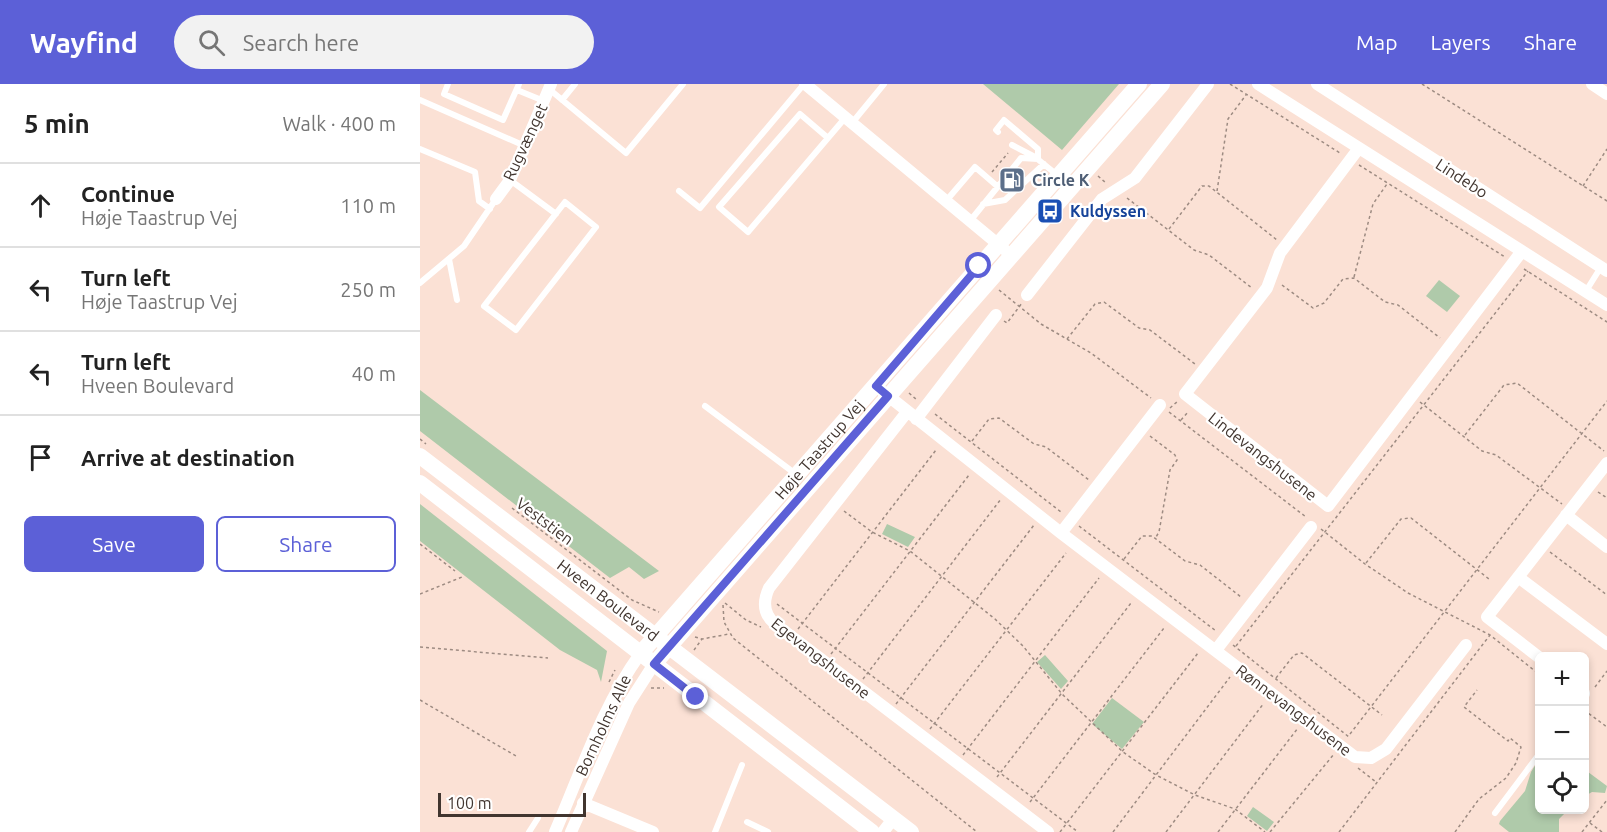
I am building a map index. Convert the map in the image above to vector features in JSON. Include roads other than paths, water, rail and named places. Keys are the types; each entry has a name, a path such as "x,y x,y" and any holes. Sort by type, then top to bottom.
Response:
{"street":[{"path":"805,84 1012,255"},
{"name":"Høje Taastrup Vej","path":"647,659 669,646 882,391 998,244 1138,84"},
{"name":"Høje Taastrup Vej","path":"647,659 656,635 797,475 882,391 1012,255 1162,84"},
{"path":"1028,295 1102,199 1135,178 1208,84"},
{"path":"1258,84 1607,305"},
{"name":"Lindebo","path":"1317,84 1604,269"},
{"path":"1592,84 1607,94"},
{"name":"Rugvænget","path":"493,204 510,180 550,86"},
{"name":"Lindevangshusene","path":"1359,148 1285,246 1262,296 1185,394 1328,506 1522,251"},
{"path":"911,416 926,407 996,315"},
{"name":"Rønnevangshusene","path":"882,391 1060,533 1344,749 1366,759 1376,757 1386,749 1466,645"},
{"path":"1060,533 1160,405"},
{"name":"Egevangshusene","path":"911,416 834,503 768,588 765,609 769,619 775,624 1048,832"},
{"name":"Hveen Boulevard","path":"425,451 656,635 888,825 911,832"},
{"path":"1535,656 1494,630 1487,617 1607,463"},
{"name":"Hveen Boulevard","path":"420,483 872,832"},
{"path":"1568,513 1607,547"},
{"path":"1211,646 1225,638 1315,526"},
{"path":"1518,577 1607,644"},
{"name":"Bornholms Alle","path":"571,832 647,659"},
{"name":"Bornholms Alle","path":"555,832 603,718 620,684 647,659"},
{"path":"583,803 653,832"}],"lane":[{"path":"448,84 444,94 503,120 518,87 544,102"},
{"path":"562,100 575,84"},
{"path":"550,86 562,100 626,153 683,84"},
{"path":"679,191 700,208 805,84"},
{"path":"828,138 800,114 719,207 748,232 828,138 884,84"},
{"path":"420,100 525,146"},
{"path":"998,132 996,130 1004,120 1038,149 1038,159"},
{"path":"1012,147 1038,159 1058,176"},
{"path":"420,149 475,172 479,201 493,204 464,246 420,283"},
{"path":"970,221 1021,158 1038,159"},
{"path":"983,204 1005,200 1044,164"},
{"path":"946,201 975,167 997,186"},
{"path":"510,180 556,214"},
{"path":"565,202 596,227 516,330 484,306 556,214 565,202"},
{"path":"448,259 457,300"},
{"path":"1586,291 1604,269"},
{"path":"705,406 797,475"},
{"path":"1495,813 1535,758"},
{"path":"715,832 742,765"},
{"path":"529,832 538,818"},
{"path":"747,822 768,832"}],"place":[{"name":"Circle K","path":"1012,180"},
{"name":"Kuldyssen","path":"1050,211"}]}
